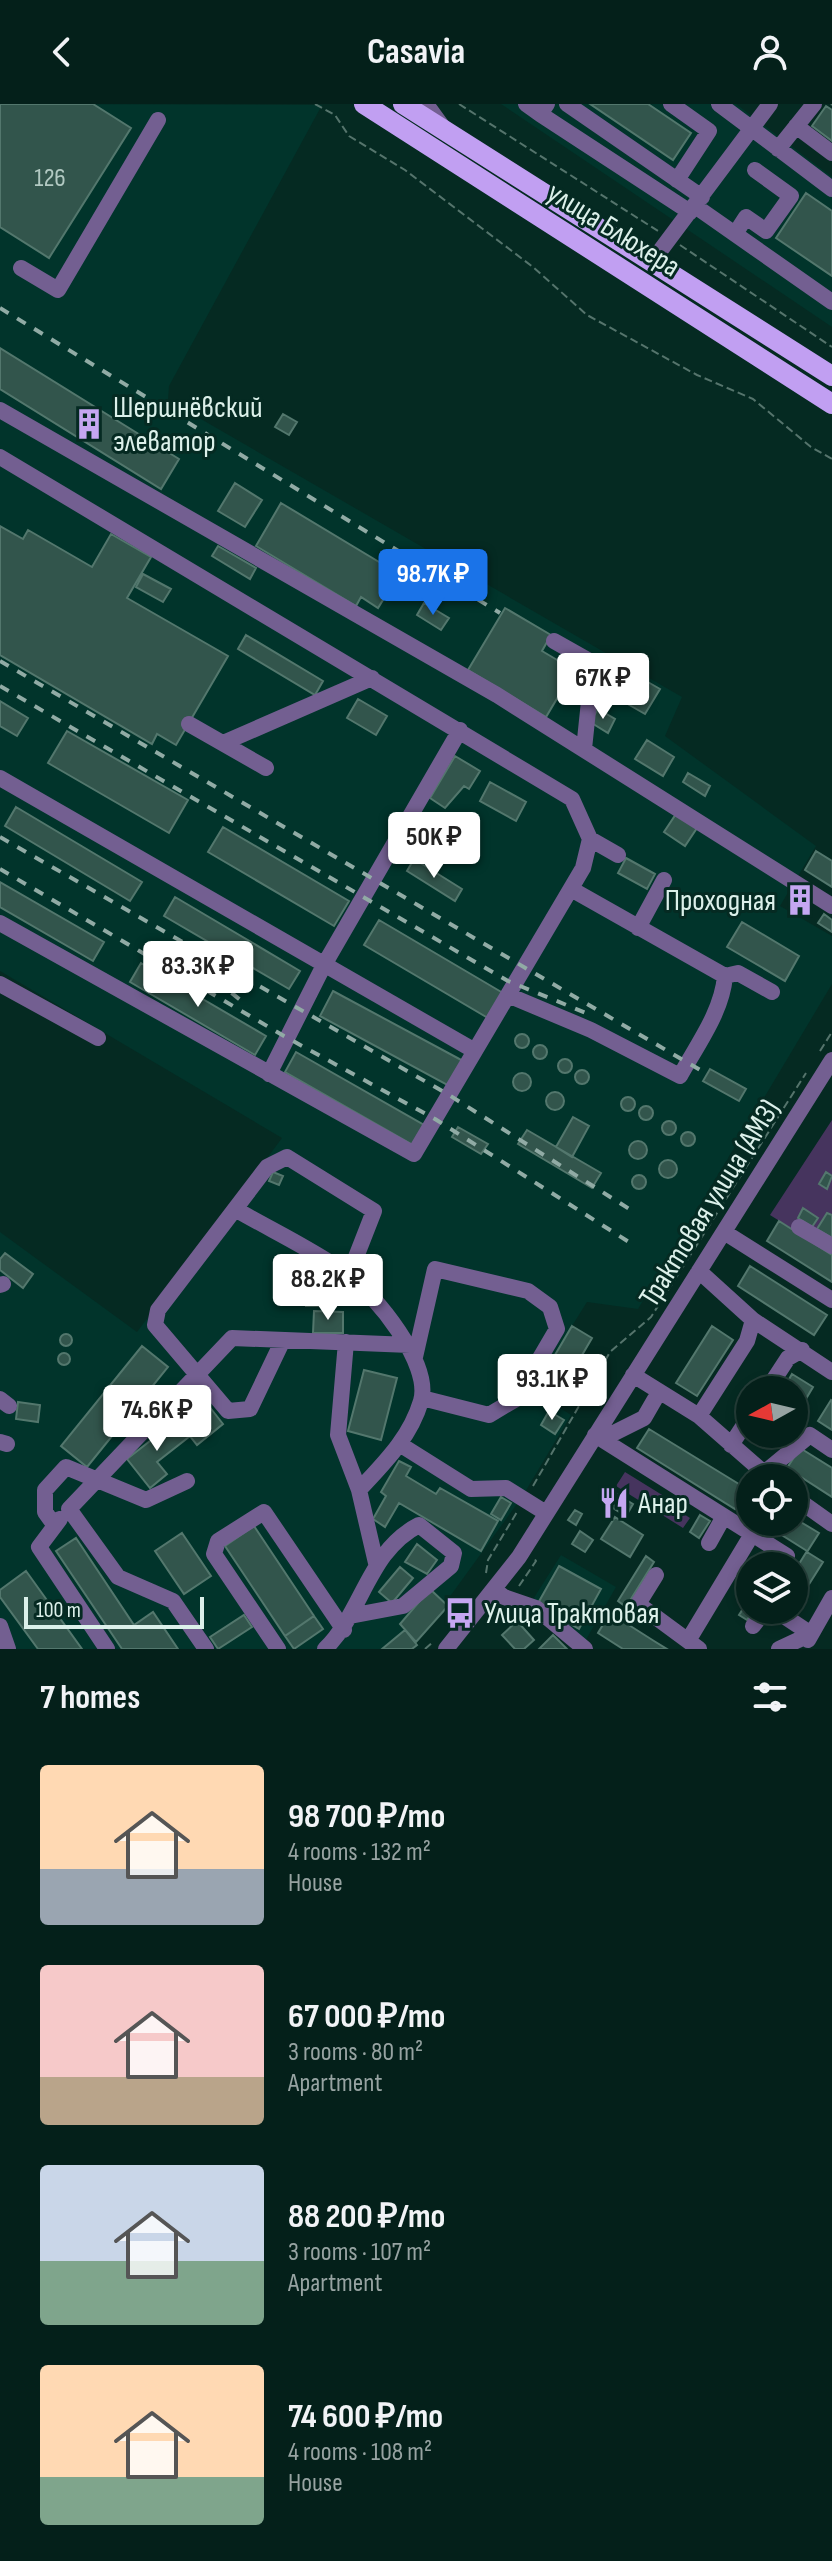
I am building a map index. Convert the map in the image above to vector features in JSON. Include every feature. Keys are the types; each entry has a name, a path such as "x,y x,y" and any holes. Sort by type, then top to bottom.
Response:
{"main road":[{"name":"улица Блюхера","path":"364,104 832,404"},
{"name":"улица Блюхера","path":"403,104 832,376"}],"street":[{"path":"426,104 447,133"},
{"path":"567,104 677,180 696,205"},
{"path":"671,104 709,131 677,180"},
{"path":"719,104 832,189"},
{"path":"651,263 770,104"},
{"path":"778,149 814,104"},
{"path":"537,107 696,205 832,302"},
{"path":"21,268 58,290 158,120"},
{"path":"796,126 832,153"},
{"path":"735,234 746,217 766,231 791,196 755,170"},
{"path":"0,410 497,695 832,906"},
{"path":"0,457 572,799 590,839 618,855"},
{"path":"554,641 593,663 584,749"},
{"path":"223,743 372,678"},
{"path":"189,724 266,768"},
{"path":"269,1074 324,965 460,730"},
{"path":"0,778 475,1051"},
{"path":"0,923 414,1154 583,868 590,839"},
{"path":"638,928 664,880"},
{"path":"571,889 725,976 738,973 772,992"},
{"path":"508,995 591,1030 680,1076 712,1019 724,992 725,976"},
{"path":"0,984 98,1038"},
{"name":"Трактовая улица (АМЗ)","path":"441,1644 546,1513 598,1437 633,1375 724,1232 824,1059"},
{"path":"283,1340 250,1409 228,1411 155,1325 158,1310 267,1167 287,1157 374,1211 349,1275"},
{"path":"235,1209 349,1275 412,1351 422,1398 401,1445 359,1490"},
{"path":"799,1227 832,1246"},
{"path":"724,1232 832,1300"},
{"path":"412,1351 435,1269 528,1291 550,1307 557,1329 516,1399 489,1415 422,1398"},
{"path":"699,1271 753,1320 832,1372"},
{"path":"699,1416 747,1341 753,1320"},
{"path":"107,1649 39,1547 98,1477 232,1338 346,1342 412,1351"},
{"path":"346,1342 338,1435 359,1490 376,1563"},
{"path":"776,1376 788,1358 802,1350"},
{"path":"633,1375 699,1416 753,1464"},
{"path":"598,1437 644,1418 659,1392"},
{"path":"780,1464 810,1435 832,1450"},
{"path":"598,1437 736,1526"},
{"path":"731,1445 736,1437"},
{"path":"401,1445 471,1489 506,1488 546,1513"},
{"path":"55,1526 45,1512 45,1490 66,1467 98,1477 146,1500 187,1481"},
{"path":"808,1507 832,1524"},
{"path":"69,1509 118,1577 173,1601 206,1649"},
{"path":"278,1649 214,1554 218,1541 264,1512 347,1623"},
{"path":"709,1543 723,1518"},
{"path":"325,1649 347,1623 376,1563 400,1535 419,1525 454,1553 451,1566 403,1606 347,1623"},
{"path":"656,1575 638,1604 694,1644 751,1536 780,1552"},
{"path":"491,1583 504,1597 536,1608 585,1649"},
{"path":"779,1649 807,1641 826,1622 832,1598"},
{"path":"789,1624 807,1641"},
{"path":"0,1626 8,1649"}],"path":[{"path":"315,104 335,115 349,136 405,170 533,267 587,315 697,375 753,399 811,447 832,459"},
{"path":"459,104 832,347"},
{"path":"824,1059 832,1032"},
{"path":"491,1583 488,1560 610,1352 651,1317 807,1071"},
{"path":"425,1649 441,1644"}],"shaded area":[{"path":"0,104 322,105 169,386 168,400 682,697 665,736 816,846 780,906 832,936 832,984 638,1309 587,1302 572,1326 592,1338 558,1396 551,1402 571,1415 522,1497 412,1649 0,1649 0,1232 137,1332 282,1138 0,971"},
{"path":"501,104 736,104 832,177 832,327"},
{"path":"832,1120 832,1254 770,1215"},
{"path":"625,1472 667,1498 665,1502 690,1518 683,1528 616,1486"},
{"path":"561,1555 616,1587 583,1645 530,1604"}],"building":[{"path":"0,104 93,104 131,128 49,258 0,227"},
{"path":"590,104 648,104 691,133 673,160"},
{"path":"826,106 832,110 832,141 812,126"},
{"path":"806,193 832,211 832,276 776,238"},
{"name":"Шершнёвский элеватор","path":"0,348 179,459 161,489 0,389"},
{"path":"283,414 297,422 289,435 275,427"},
{"path":"235,483 262,500 245,527 218,511"},
{"path":"281,503 399,574 378,608 361,597 356,606 256,546"},
{"path":"0,526 23,539 28,530 92,567 111,534 151,557 127,598 228,656 176,745 157,734 152,744 0,655"},
{"path":"218,546 256,568 250,579 212,556"},
{"path":"143,574 171,589 163,602 136,587"},
{"path":"424,603 449,618 441,630 417,615"},
{"path":"505,608 551,635 542,651 574,670 546,717 468,670"},
{"path":"246,635 323,681 315,695 238,649"},
{"path":"613,662 660,689 645,714 598,687"},
{"path":"358,699 387,716 376,735 347,718"},
{"path":"0,701 28,718 17,736 0,726"},
{"path":"598,709 615,719 608,733 590,722"},
{"path":"67,731 188,800 169,833 48,763"},
{"path":"647,740 674,757 663,776 635,759"},
{"path":"455,756 480,771 469,789 464,786 445,808 430,798"},
{"path":"688,773 710,786 705,796 683,782"},
{"path":"490,782 526,802 516,821 480,801"},
{"path":"16,807 142,882 130,901 5,826"},
{"path":"678,811 699,825 685,846 664,832"},
{"path":"223,827 349,901 334,926 208,852"},
{"path":"816,851 832,861 832,887 805,870"},
{"path":"626,858 655,874 647,889 618,873"},
{"path":"414,859 462,889 455,901 407,871"},
{"path":"0,882 104,942 93,961 0,907"},
{"name":"Проходная","path":"796,892 809,898 804,908 792,902"},
{"path":"175,897 300,971 289,989 164,916"},
{"path":"824,914 832,920 832,932 818,923"},
{"path":"379,920 503,993 488,1018 364,945"},
{"path":"742,922 799,956 785,981 727,947"},
{"path":"141,963 266,1036 255,1055 130,982"},
{"path":"333,991 465,1062 451,1087 320,1016"},
{"path":"522,1034 529,1041 522,1048 515,1041"},
{"path":"540,1045 547,1052 540,1059 533,1052"},
{"path":"296,1052 424,1125 413,1145 285,1072"},
{"path":"565,1059 572,1066 565,1073 558,1066"},
{"path":"710,1069 746,1089 739,1101 703,1081"},
{"path":"582,1070 589,1077 582,1084 575,1077"},
{"path":"518,1073 526,1073 531,1082 529,1089 518,1091 513,1086 513,1078"},
{"path":"555,1092 562,1094 562,1108 555,1110 548,1108 546,1101 548,1094"},
{"path":"628,1097 635,1104 628,1111 621,1104"},
{"path":"646,1106 653,1113 646,1120 639,1113"},
{"path":"573,1117 589,1126 572,1157 556,1147"},
{"path":"669,1121 676,1128 669,1135 662,1128"},
{"path":"458,1127 488,1144 481,1154 452,1137"},
{"path":"527,1130 601,1173 592,1188 518,1144"},
{"path":"688,1132 695,1139 688,1146 681,1139"},
{"path":"634,1141 642,1141 647,1150 645,1157 634,1159 629,1154 629,1146"},
{"path":"664,1160 672,1160 677,1169 675,1176 664,1178 659,1173 659,1165"},
{"path":"273,1172 283,1176 279,1185 269,1181"},
{"path":"826,1172 832,1176 827,1189 819,1184"},
{"path":"639,1175 646,1182 639,1189 632,1182"},
{"path":"803,1208 818,1218 812,1227 798,1218"},
{"path":"827,1213 832,1215 832,1238 817,1229"},
{"path":"779,1221 832,1255 832,1282 767,1241"},
{"path":"5,1253 33,1274 23,1288 0,1270 0,1259"},
{"path":"750,1266 827,1315 814,1335 738,1286"},
{"path":"307,1295 319,1295 319,1306 306,1306"},
{"path":"314,1311 343,1312 343,1333 313,1333"},
{"path":"572,1326 592,1338 558,1396 538,1384"},
{"path":"712,1326 733,1340 697,1396 676,1383"},
{"path":"61,1335 71,1335 71,1345 61,1345"},
{"path":"142,1346 168,1367 87,1467 61,1446"},
{"path":"59,1354 69,1354 69,1364 59,1364"},
{"path":"364,1370 397,1378 381,1440 348,1431"},
{"path":"197,1391 223,1424 197,1445 171,1412"},
{"path":"832,1401 832,1430 818,1421"},
{"path":"18,1402 40,1405 38,1422 16,1419"},
{"path":"549,1411 564,1420 555,1434 541,1425"},
{"path":"177,1420 190,1436 157,1462 167,1474 150,1488 127,1459"},
{"path":"649,1429 736,1482 735,1509 637,1448"},
{"path":"800,1448 832,1468 832,1497 808,1482 808,1464 790,1464"},
{"path":"399,1461 411,1467 406,1476 436,1494 440,1488 498,1521 481,1551 399,1503 385,1527 373,1519 386,1496 381,1492"},
{"path":"610,1490 633,1504 626,1516 603,1502"},
{"path":"501,1497 511,1503 501,1520 491,1514"},
{"path":"575,1510 582,1514 576,1525 568,1520"},
{"path":"700,1515 710,1521 699,1538 690,1532"},
{"path":"615,1517 643,1535 630,1557 601,1539"},
{"path":"254,1526 314,1616 285,1636 225,1546"},
{"path":"808,1526 819,1533 807,1551 783,1536 808,1536"},
{"path":"580,1531 593,1540 585,1552 572,1544"},
{"path":"182,1533 211,1576 184,1594 155,1551"},
{"path":"76,1538 134,1625 153,1612 178,1649 122,1649 56,1551"},
{"path":"417,1544 437,1560 427,1574 405,1562"},
{"path":"808,1553 823,1562 808,1586"},
{"path":"646,1556 654,1562 626,1607 618,1601"},
{"path":"559,1566 601,1589 579,1629 537,1605"},
{"path":"400,1567 413,1578 392,1603 379,1592"},
{"path":"26,1571 82,1649 38,1649 0,1597 0,1590"},
{"path":"430,1589 448,1606 416,1642 400,1624"},
{"path":"610,1613 667,1649 623,1649 598,1633"},
{"path":"244,1615 252,1627 218,1649 210,1637"},
{"path":"314,1616 323,1629 294,1649 285,1636"},
{"path":"517,1621 534,1640 524,1649 515,1649 502,1635"},
{"path":"405,1630 417,1645 412,1649 382,1649"},
{"path":"553,1635 567,1649 539,1649"}],"railway":[{"path":"0,308 500,613"},
{"path":"0,661 707,1074"},
{"path":"0,686 508,981 586,1013"},
{"path":"0,837 449,1095 634,1212"},
{"path":"0,869 284,1036 435,1119 632,1244"},
{"path":"185,955 244,1003"}],"place":[{"name":"Шершнёвский элеватор","path":"89,424"},
{"name":"Проходная","path":"800,900"},
{"name":"Анар","path":"614,1503"},
{"name":"Улица Трактовая","path":"460,1613"}]}
